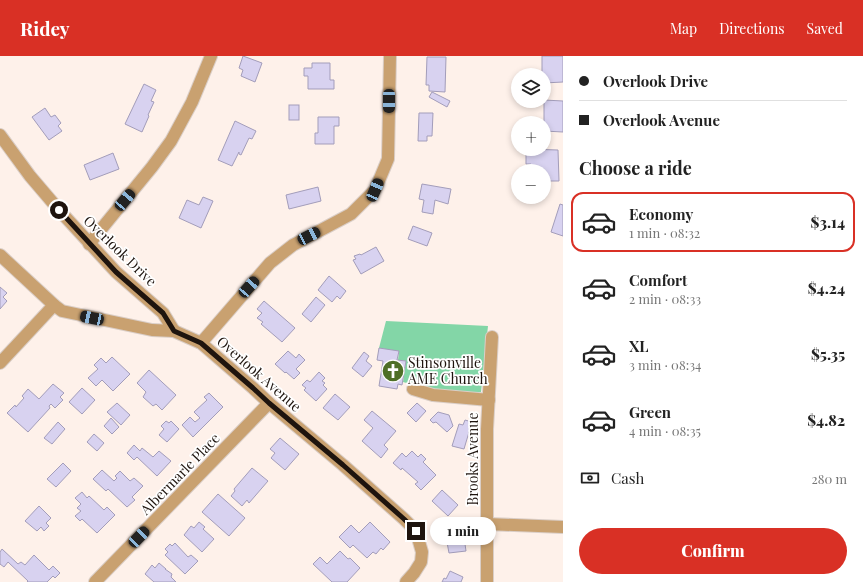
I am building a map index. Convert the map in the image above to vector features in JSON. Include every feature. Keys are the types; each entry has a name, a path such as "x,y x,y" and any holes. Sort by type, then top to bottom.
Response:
{"street":[{"path":"89,244 152,167 171,141 192,102 210,56"},
{"path":"201,343 270,263 293,246 351,214 375,190 388,159 390,56"},
{"name":"Overlook Drive","path":"0,135 30,176 89,244 116,272 163,313 174,331"},
{"name":"Overlook Avenue","path":"0,255 62,311 152,330 174,331 201,343 343,465 416,531 422,552 421,562 406,582"},
{"path":"0,363 54,305"},
{"name":"Brooks Avenue","path":"487,582 487,429 492,337"},
{"path":"413,390 433,395 489,400"},
{"name":"Albermarle Place","path":"95,582 269,403"},
{"path":"488,524 563,527"}],"green space":[{"path":"386,321 488,326 481,392 442,390 403,382 406,361 398,360 399,352 379,348"}],"building":[{"path":"243,56 262,63 255,82 241,76 243,70 239,68"},
{"path":"542,56 563,56 563,82 551,83 551,68 542,68"},
{"path":"427,57 446,57 445,92 429,91 429,85 426,85"},
{"path":"312,63 330,63 330,80 334,80 334,89 308,89 308,76 304,76 304,68 312,68"},
{"path":"144,84 156,90 151,101 154,102 142,132 125,124"},
{"path":"432,92 450,101 447,107 429,97"},
{"path":"551,100 563,101 563,132 551,131 551,116 544,116 544,108 551,108"},
{"path":"289,105 299,105 299,120 289,120"},
{"path":"45,108 51,117 55,115 61,123 58,126 62,131 49,140 32,117"},
{"path":"419,113 433,113 432,136 427,136 427,141 418,141"},
{"path":"318,117 339,117 339,126 334,126 334,144 315,144 315,133 318,133"},
{"path":"235,121 256,131 252,139 249,138 241,155 239,152 232,166 218,160"},
{"path":"551,150 558,150 559,181 551,181 551,164 526,164 526,156 551,156"},
{"path":"113,153 119,169 90,180 84,165"},
{"path":"422,184 451,189 448,204 435,200 433,214 422,212 424,200 419,199"},
{"path":"318,187 321,201 289,209 286,195"},
{"path":"203,197 213,201 201,228 179,218 187,200 199,205"},
{"path":"560,204 563,205 563,236 551,232"},
{"path":"413,226 432,233 427,246 408,239"},
{"path":"376,247 384,261 361,274 353,260 356,259 354,256 361,255"},
{"path":"329,276 346,291 340,299 337,296 332,302 318,290"},
{"path":"0,287 7,293 3,297 7,301 0,309"},
{"path":"316,297 325,305 311,322 302,314"},
{"path":"264,301 295,328 282,342 261,324 263,322 257,318 262,313 257,309"},
{"name":"Stinsonville AME Church","path":"379,348 399,351 397,360 406,361 402,385 398,384 397,389 379,386 383,361 377,360"},
{"path":"288,351 296,358 299,354 305,360 296,369 300,373 294,379 275,364"},
{"path":"364,352 369,356 366,361 372,366 363,377 352,368"},
{"path":"112,357 130,374 113,391 102,380 96,386 88,378 98,369 94,365 101,358 106,363"},
{"path":"149,370 176,395 162,410 156,404 153,406 143,397 146,392 137,383"},
{"path":"319,372 325,378 322,381 325,383 323,385 327,389 316,401 304,390 306,388 302,385 307,380 310,382"},
{"path":"53,384 64,393 60,397 63,400 55,408 51,404 49,406 50,408 28,432 7,413 15,405 16,407 24,398 22,396 28,389 39,399"},
{"path":"82,388 95,400 82,414 69,402"},
{"path":"209,393 223,407 193,437 182,425 190,417 195,422 200,418 194,412 207,400 204,397"},
{"path":"335,394 350,407 338,420 323,408"},
{"path":"117,403 130,415 121,425 107,412"},
{"path":"417,403 426,411 416,422 407,413"},
{"path":"372,411 396,431 384,445 388,449 381,458 362,441 373,428 364,420"},
{"path":"438,412 449,415 453,426 447,432 436,422 433,423 430,420"},
{"path":"111,418 119,427 112,434 104,426"},
{"path":"465,420 472,422 464,449 452,446 459,424 463,425"},
{"path":"166,421 169,423 171,421 179,429 167,442 159,435 164,429 161,426"},
{"path":"58,422 65,429 52,444 44,438"},
{"path":"94,434 104,443 97,451 87,442"},
{"path":"280,438 299,454 285,470 271,458 275,453 270,449"},
{"path":"134,445 140,451 142,448 153,457 159,451 171,461 157,476 137,457 134,460 127,453"},
{"path":"412,451 418,457 421,454 426,459 423,462 436,475 421,490 415,484 418,482 402,468 401,470 393,463 402,453 406,457"},
{"path":"63,463 71,471 56,487 47,479"},
{"path":"252,468 268,481 249,503 247,500 242,506 231,496 235,491 234,489"},
{"path":"102,470 114,481 117,478 115,476 120,471 130,481 134,478 143,486 132,497 135,500 127,507 108,489 106,491 93,479"},
{"path":"442,490 458,505 448,516 432,501"},
{"path":"82,492 87,498 89,496 104,510 107,507 115,515 97,533 82,519 80,521 75,516 81,511 77,508 81,504 75,498"},
{"path":"218,494 245,518 229,536 202,512"},
{"path":"39,506 51,518 46,523 49,526 44,531 41,527 37,531 25,521"},
{"path":"199,522 205,527 203,529 214,539 202,552 184,535 191,526 194,528"},
{"path":"370,522 390,542 383,550 381,548 376,554 373,552 367,558 353,545 350,548 339,537 351,525 359,533"},
{"path":"463,530 466,551 449,553 446,537 450,536 449,532"},
{"path":"175,543 188,557 191,555 198,561 185,574 165,555 168,552 165,549 170,544 172,546"},
{"path":"2,549 18,564 21,562 25,565 34,555 49,570 53,566 60,573 55,578 53,576 47,582 27,582 28,581 8,562 4,567 0,564 0,552"},
{"path":"340,551 360,568 347,582 332,582 313,564 320,557 327,564"},
{"path":"159,563 172,574 171,577 176,582 154,582 145,574 152,565 155,568"},
{"path":"450,571 463,577 461,582 442,582 444,578 446,579"}],"place":[{"name":"Stinsonville AME Church","path":"393,371"}],"route":[{"path":"59,210 116,272 163,313 174,331 201,343 343,465 416,531"}]}
